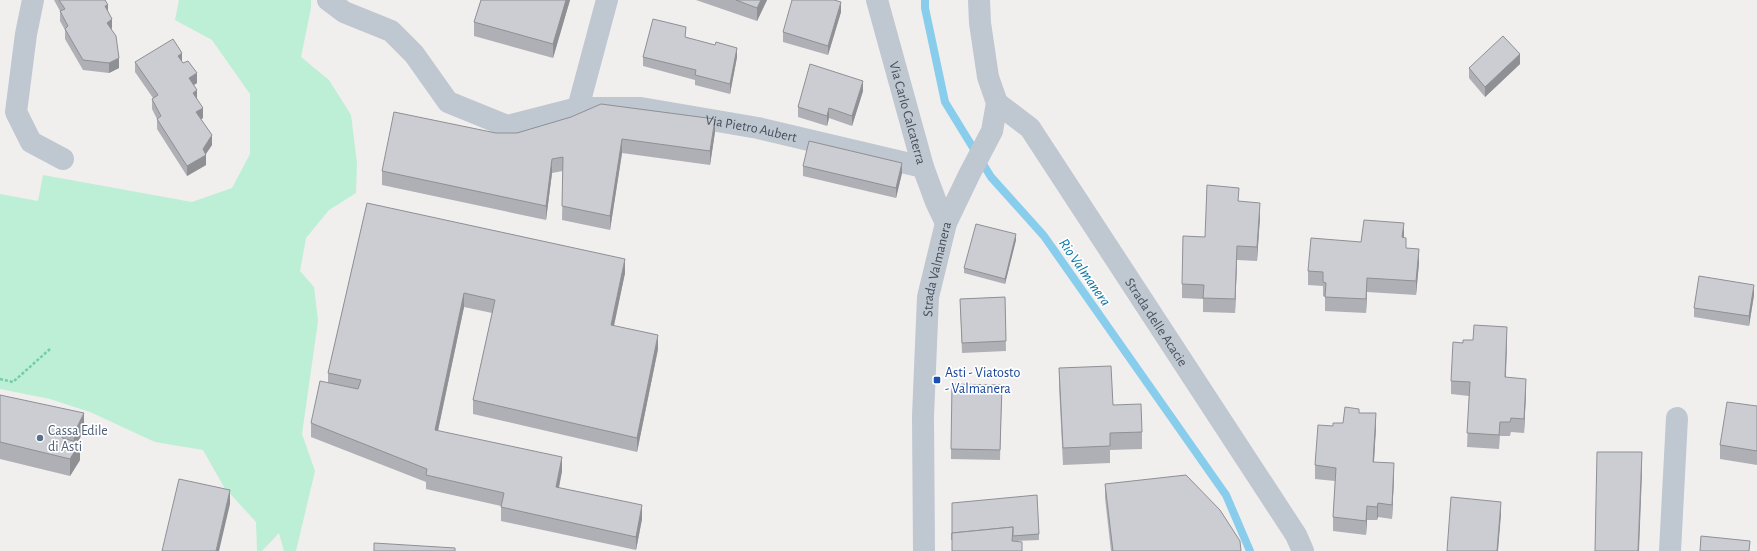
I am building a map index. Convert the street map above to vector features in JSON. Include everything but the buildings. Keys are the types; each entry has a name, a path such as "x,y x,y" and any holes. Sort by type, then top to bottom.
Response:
{"street":[{"path":"33,0 26,34 16,112 31,142 63,159"},
{"name":"Via Pietro Aubert","path":"328,0 344,12 391,31 414,54 448,102 507,126 578,108 641,108 750,126 923,167"},
{"path":"578,108 607,0"},
{"name":"Via Carlo Calcaterra","path":"877,0 923,167 936,202 946,223"},
{"name":"Strada Valmanera","path":"924,551 923,416 928,297 946,223 968,175 992,131 997,103 988,77 980,23 979,0"},
{"name":"Strada delle Acacie","path":"997,103 1030,128 1296,535 1303,551"},
{"path":"1670,551 1677,418"}],"path":[{"path":"0,380 13,382 50,349"}],"green space":[{"path":"179,0 311,0 311,8 301,57 329,80 351,115 357,163 356,193 329,210 306,238 300,271 314,287 318,321 302,434 315,471 296,551 284,551 279,533 262,551 257,551 256,522 224,487 203,450 155,442 90,412 50,399 0,389 0,194 38,201 43,175 192,202 232,188 250,154 250,94 212,40 175,20"}],"waterway":[{"name":"Rio Valmanera","path":"925,0 925,8 945,102 991,177 1044,236 1226,495 1250,551"}],"place":[{"name":"Asti - Viatosto - Valmanera","path":"937,380"},
{"name":"Cassa Edile di Asti","path":"40,438"}]}
